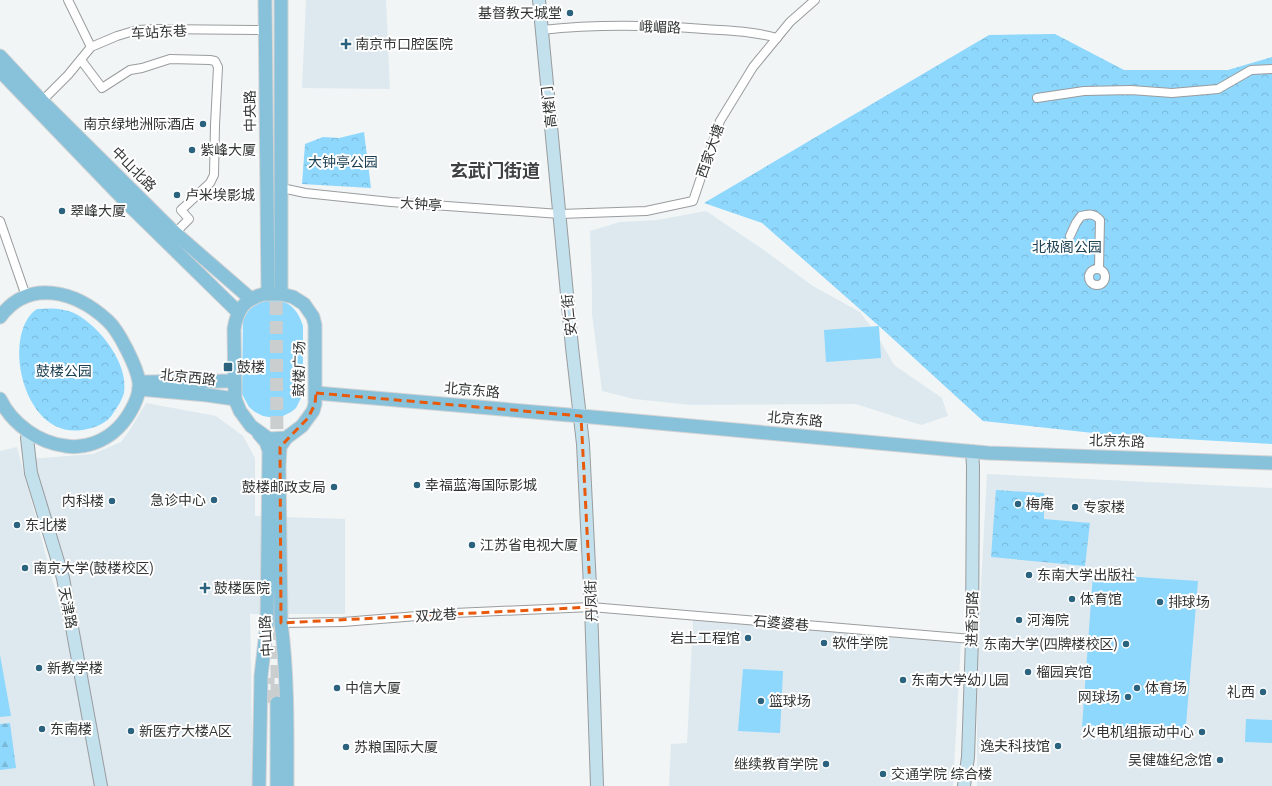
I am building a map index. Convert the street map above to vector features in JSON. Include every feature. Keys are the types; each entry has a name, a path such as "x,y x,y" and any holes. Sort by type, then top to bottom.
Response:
{"main road":[{"name":"中央路","path":"264,0 275,294"},
{"path":"282,0 282,188 275,294 259,296 251,299 238,312 234,329 233,381 234,399 240,411 251,426 269,439 286,438"},
{"name":"中山北路","path":"0,56 38,104 130,206 238,312"},
{"name":"中山北路","path":"0,71 38,104 175,232 251,299"},
{"path":"0,318 6,305 35,293 47,292 61,294 82,303 97,312 109,322 122,340 131,360 139,385 135,403 123,423 114,433 104,439 85,446 73,447 45,442 11,417 0,399"},
{"name":"鼓楼广场","path":"275,294 299,300 308,309 313,317 315,325 315,404 313,411 302,426 286,438"},
{"name":"北京西路","path":"139,385 233,381"},
{"name":"北京西路","path":"139,385 234,399"},
{"name":"北京东路","path":"316,393 972,452 1272,463"},
{"path":"258,432 266,442 269,451 267,623 261,676 259,786"},
{"name":"中山路","path":"286,438 280,447 279,452 281,623 286,704 287,786"},
{"path":"266,786 272,703 277,786"}],"street":[{"path":"68,0 91,47"},
{"name":"高楼门","path":"539,0 560,214"},
{"name":"西家大塘","path":"560,214 646,211 693,200 720,121 753,67 790,22 815,0"},
{"name":"峨嵋路","path":"542,30 656,25 758,33 777,38"},
{"name":"车站东巷","path":"38,104 81,60 91,47 117,36 137,30 265,30"},
{"path":"81,60 102,88 118,76 130,70 142,68 170,59 215,61 218,67 214,175 210,183 181,210 189,218 175,232"},
{"path":"1037,98 1084,91 1131,90 1172,93 1218,89 1251,70 1272,69"},
{"name":"大钟亭","path":"282,188 391,202 560,214"},
{"name":"安仁街","path":"560,214 571,340 580,416"},
{"path":"1070,236 1080,216 1091,214 1100,220 1099,268"},
{"path":"0,221 26,296"},
{"name":"丹凤街","path":"580,416 591,607 596,786"},
{"name":"天津路","path":"31,433 27,438 31,473 63,578 101,786"},
{"name":"进香河路","path":"964,786 968,757 972,638 972,452"},
{"name":"双龙巷","path":"281,623 343,622 454,614 591,607"},
{"name":"石婆婆巷","path":"591,607 972,638"}],"highlighted area":[{"path":"316,393 581,416 591,607 281,623 280,447 308,418 315,404"}],"shaded area":[{"name":"南京市口腔医院","path":"306,0 386,0 390,89 302,88"},
{"path":"706,211 761,248 813,286 860,312 877,335 894,365 942,398 948,416 921,425 856,404 691,405 634,399 602,391 592,314 590,231 620,222 657,220"},
{"name":"鼓楼医院","path":"146,403 216,416 243,436 255,458 255,516 345,519 345,614 250,614 253,786 101,786 87,704 29,459 93,454 121,442"},
{"name":"南京大学(鼓楼校区)","path":"17,447 67,634 96,786 0,786 0,451"},
{"name":"东南大学(四牌楼校区)","path":"987,474 1272,488 1272,786 977,786 977,702"},
{"name":"东南大学(四牌楼校区)","path":"693,620 961,642 953,786 669,786 671,744 687,743"}],"green space":[{"name":"北极阁公园","path":"1055,34 1124,70 1228,70 1272,57 1272,444 1111,435 983,421 879,326 762,223 704,203 989,35"},
{"name":"大钟亭公园","path":"364,132 371,188 302,184 305,144 323,137 339,138"},
{"path":"266,300 285,302 290,305 298,314 303,326 303,394 296,408 279,418 263,416 255,412 249,407 242,394 243,321 247,313 252,308"},
{"name":"鼓楼公园","path":"37,309 57,309 76,314 94,328 111,348 122,370 124,393 120,403 102,424 87,429 65,429 47,420 33,404 24,384 20,362 20,340 26,322"},
{"path":"879,326 881,358 826,362 824,330"},
{"path":"996,490 1044,493 1044,519 1090,523 1085,566 991,557"},
{"name":"体育场","path":"1093,574 1198,581 1185,737 1082,727"},
{"path":"0,655 11,716 0,717"},
{"name":"篮球场","path":"743,669 783,671 780,733 738,731"},
{"path":"1246,719 1272,720 1272,743 1245,742"},
{"path":"10,723 16,768 0,770 0,724"}],"tunnel":[{"path":"276,283 277,449"},
{"path":"277,627 277,703"},
{"path":"268,678 268,703"}],"place":[{"name":"基督教天城堂","path":"570,13"},
{"name":"南京市口腔医院","path":"346,44"},
{"name":"南京绿地洲际酒店","path":"203,124"},
{"name":"紫峰大厦","path":"192,150"},
{"name":"卢米埃影城","path":"177,195"},
{"name":"翠峰大厦","path":"62,211"},
{"name":"鼓楼","path":"228,367"},
{"name":"幸福蓝海国际影城","path":"417,485"},
{"name":"鼓楼邮政支局","path":"334,487"},
{"name":"急诊中心","path":"214,500"},
{"name":"内科楼","path":"112,501"},
{"name":"梅庵","path":"1018,504"},
{"name":"专家楼","path":"1075,507"},
{"name":"东北楼","path":"17,525"},
{"name":"江苏省电视大厦","path":"472,545"},
{"name":"南京大学(鼓楼校区)","path":"25,568"},
{"name":"东南大学出版社","path":"1029,575"},
{"name":"鼓楼医院","path":"205,588"},
{"name":"体育馆","path":"1072,599"},
{"name":"排球场","path":"1160,602"},
{"name":"河海院","path":"1019,620"},
{"name":"岩土工程馆","path":"748,638"},
{"name":"软件学院","path":"824,643"},
{"name":"东南大学(四牌楼校区)","path":"1126,644"},
{"name":"新教学楼","path":"39,668"},
{"name":"榴园宾馆","path":"1028,672"},
{"name":"东南大学幼儿园","path":"903,680"},
{"name":"中信大厦","path":"337,688"},
{"name":"体育场","path":"1137,688"},
{"name":"礼西","path":"1263,692"},
{"name":"网球场","path":"1128,697"},
{"name":"篮球场","path":"761,701"},
{"name":"东南楼","path":"42,729"},
{"name":"新医疗大楼A区","path":"131,731"},
{"name":"火电机组振动中心","path":"1202,732"},
{"name":"逸夫科技馆","path":"1058,746"},
{"name":"苏粮国际大厦","path":"346,747"},
{"name":"吴健雄纪念馆","path":"1220,760"},
{"name":"继续教育学院","path":"826,764"},
{"name":"交通学院 综合楼","path":"883,774"}],"district":[{"name":"玄武门街道","path":"495,170"}]}
